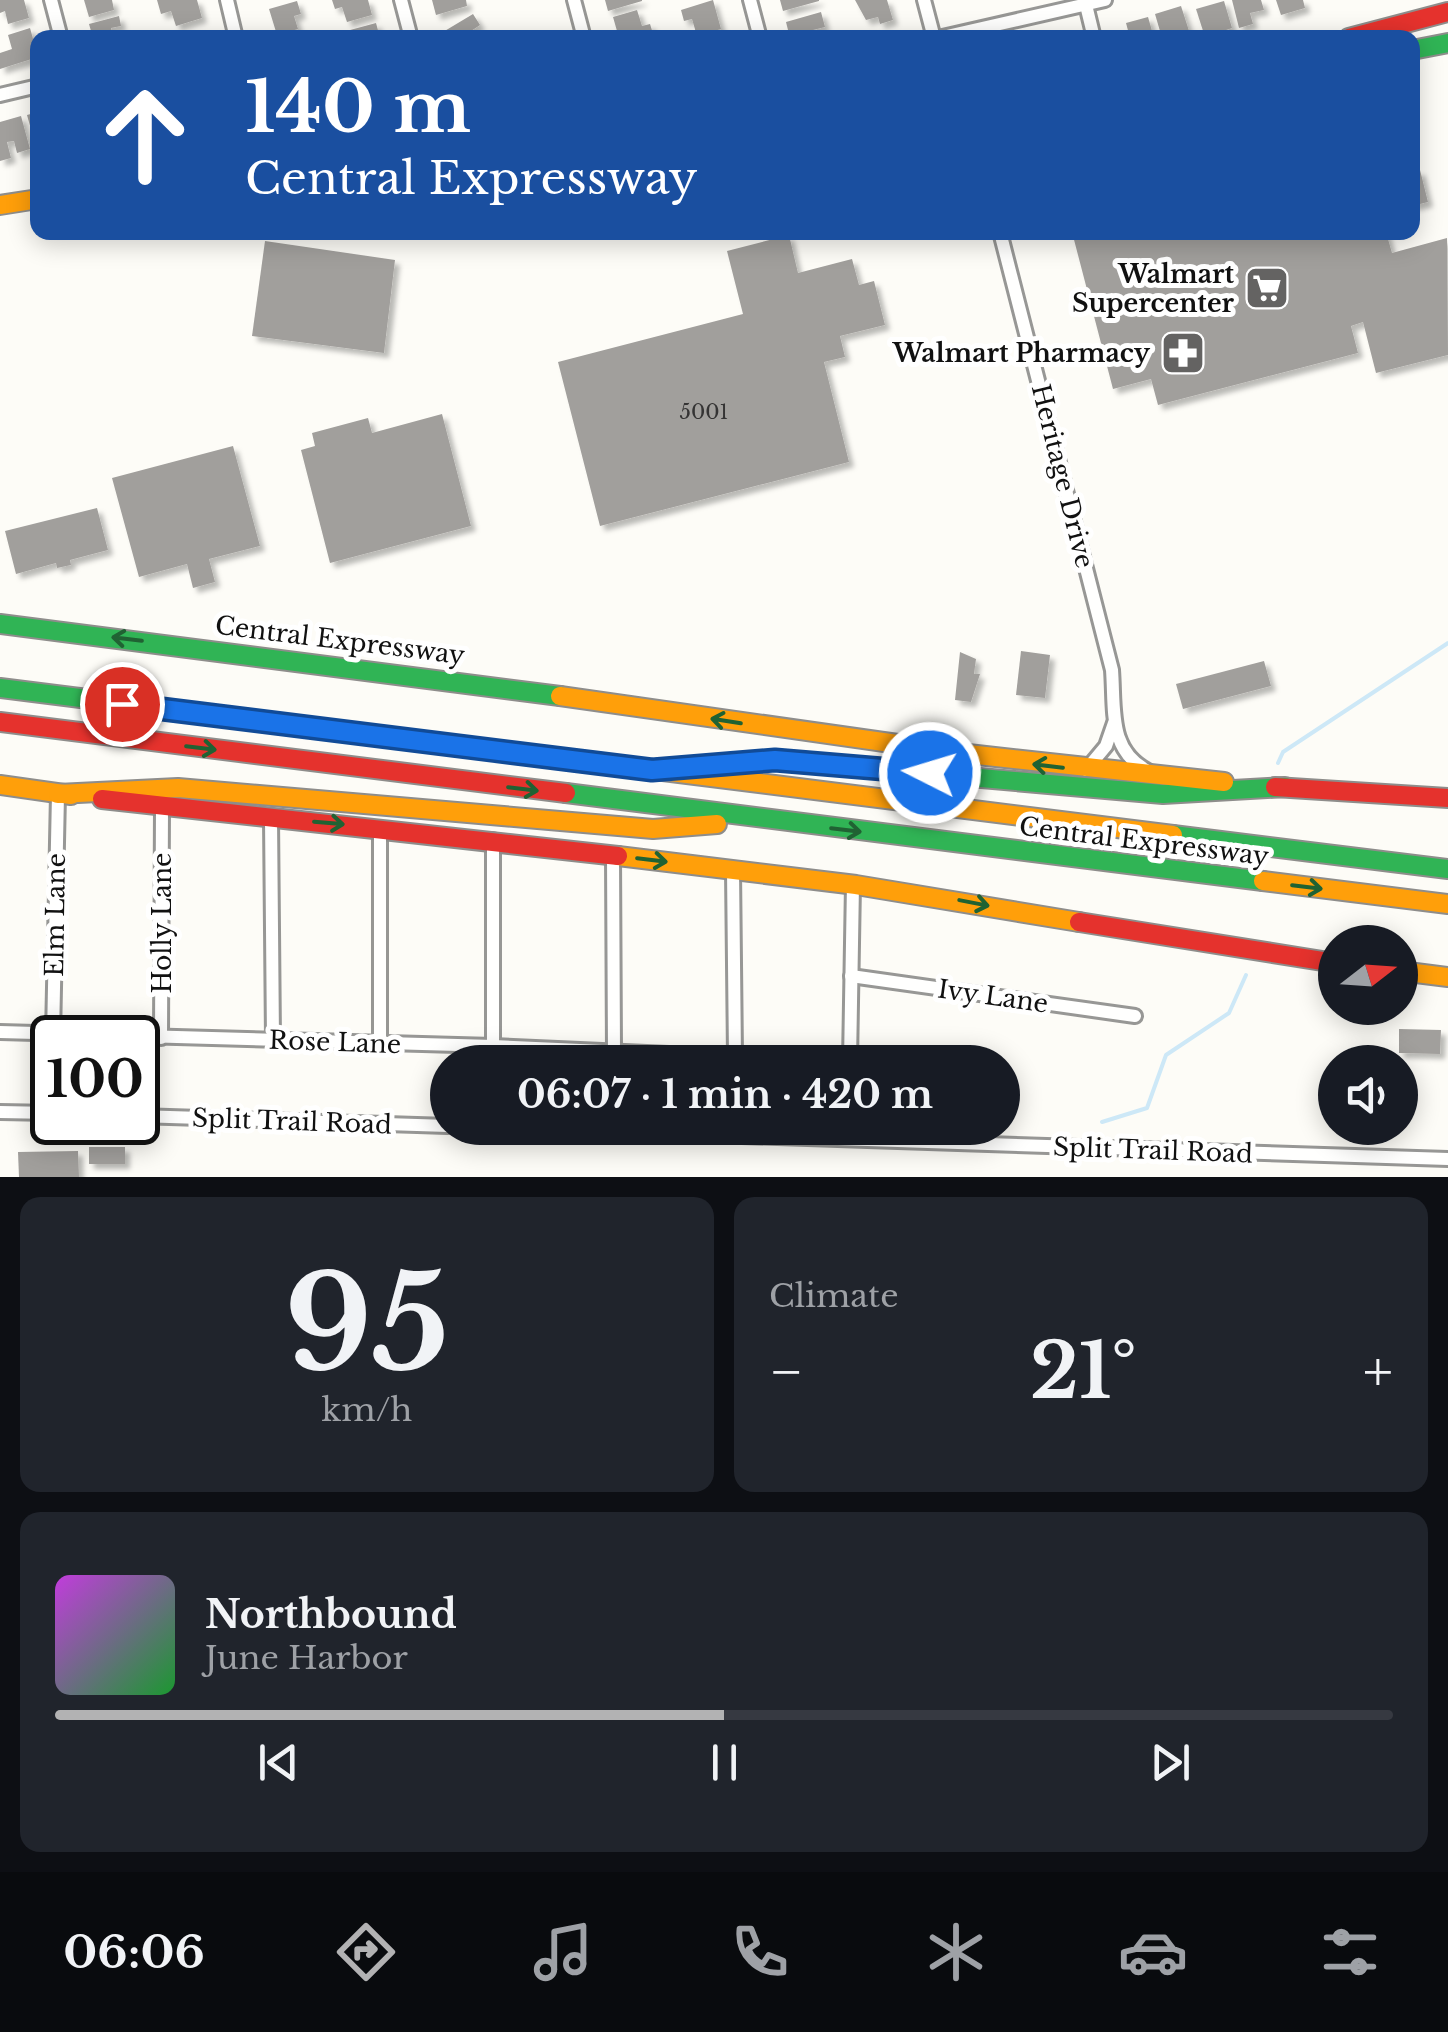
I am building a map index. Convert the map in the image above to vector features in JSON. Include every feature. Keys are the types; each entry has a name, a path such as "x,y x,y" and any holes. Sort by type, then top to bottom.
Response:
{"main road":[{"path":"1379,30 1448,12"},
{"path":"1420,48 1448,42"},
{"path":"0,206 30,200"},
{"name":"Central Expressway","path":"0,624 382,669 806,734 1086,770 1448,798"},
{"path":"0,679 8,689"},
{"name":"Central Expressway","path":"8,689 1448,869"},
{"name":"Central Expressway","path":"0,722 1448,904"},
{"path":"652,770 775,760 1163,794 1284,788"},
{"path":"0,784 162,808 493,840 853,884 1186,943 1318,961"},
{"path":"58,794 178,788 653,829 765,820"},
{"path":"1418,973 1448,977"}],"street":[{"path":"52,0 59,30"},
{"path":"227,0 234,30"},
{"path":"401,0 409,30"},
{"path":"574,0 582,30"},
{"path":"750,0 758,30"},
{"path":"924,0 933,30"},
{"path":"972,30 1105,0"},
{"path":"1086,5 1092,30"},
{"path":"0,95 30,88"},
{"name":"Heritage Drive","path":"1002,240 1112,670 1114,721 1128,760 1157,776"},
{"path":"1086,770 1106,746 1114,721"},
{"name":"Elm Lane","path":"53,1015 58,794"},
{"name":"Holly Lane","path":"161,1038 162,808"},
{"path":"271,818 272,1040"},
{"path":"380,828 380,1044"},
{"path":"493,840 493,1045"},
{"path":"613,855 614,1045"},
{"path":"733,870 735,1045"},
{"path":"850,1045 853,884"},
{"name":"Ivy Lane","path":"851,976 1135,1016"},
{"name":"Rose Lane","path":"0,1032 30,1034"},
{"name":"Rose Lane","path":"161,1038 436,1045"},
{"path":"0,1112 30,1113"},
{"name":"Split Trail Road","path":"160,1117 430,1125"},
{"name":"Split Trail Road","path":"1019,1145 1448,1159"}],"building":[{"path":"0,0 24,0 29,18 8,24 5,11 0,13"},
{"path":"84,0 112,0 114,10 89,17"},
{"path":"157,0 197,0 202,18 176,26 171,11 161,14"},
{"path":"332,0 368,0 372,15 347,22 342,7 335,9"},
{"path":"432,0 466,0 467,6 436,15"},
{"path":"605,0 642,0 642,1 608,11"},
{"path":"713,0 721,29 695,30 692,19 684,21 681,10"},
{"path":"780,0 819,0 819,1 783,11"},
{"path":"855,0 887,0 893,20 880,24 878,17 866,20"},
{"path":"1232,0 1261,0 1264,10 1250,13 1253,24 1239,28"},
{"path":"1276,0 1303,0 1305,8 1281,15"},
{"path":"297,1 301,14 294,16 298,29 275,30 269,9"},
{"path":"1224,1 1232,28 1203,30 1196,9"},
{"path":"1181,6 1189,30 1160,30 1155,14"},
{"path":"637,10 642,26 650,24 652,30 617,30 613,17"},
{"path":"821,12 825,27 788,30 786,22"},
{"path":"473,14 480,25 472,30 446,30"},
{"path":"119,16 121,26 91,30 89,24"},
{"path":"1148,17 1152,30 1128,30 1126,23"},
{"path":"376,23 378,30 350,30"},
{"path":"30,28 30,60 0,69 0,53 12,49 8,35"},
{"path":"21,116 30,149 17,153 14,141 7,142 11,158 0,161 0,122"},
{"path":"1420,170 1428,202 1420,204"},
{"name":"Walmart Supercenter","path":"1447,238 1448,355 1376,373 1363,322 1351,326 1358,353 1158,405 1151,379 1113,389 1074,240 1388,240 1392,253"},
{"path":"770,240 790,240 798,273 852,259 859,285 874,281 885,325 840,336 845,357 824,362 849,462 600,526 558,362 743,314 727,251"},
{"path":"265,241 395,260 384,353 252,336"},
{"path":"442,414 471,526 330,563 301,450 315,446 312,433 368,418 372,433"},
{"path":"233,446 260,546 209,559 215,582 193,588 187,564 139,577 112,478"},
{"path":"97,508 108,550 70,560 71,565 57,568 56,563 16,574 5,531"},
{"path":"1021,651 1050,655 1045,698 1016,695"},
{"path":"960,652 976,659 974,674 980,674 971,702 955,700"},
{"path":"1264,661 1271,686 1183,709 1176,684"},
{"path":"1399,1029 1441,1030 1440,1054 1418,1053 1418,1045 1399,1045"},
{"path":"89,1147 125,1147 125,1164 89,1164"},
{"path":"78,1151 79,1177 19,1177 18,1152"}],"waterway":[{"path":"1278,763 1283,752 1448,643"},
{"path":"1102,1122 1147,1108 1166,1055 1229,1013 1246,975"}],"traffic: fast":[{"path":"1420,48 1448,43"},
{"path":"0,624 560,696"},
{"path":"0,688 623,766"},
{"path":"700,766 775,760 1163,794 1285,787"},
{"path":"566,793 1263,881"},
{"path":"1173,835 1448,869"}],"traffic: slow":[{"path":"0,205 30,200"},
{"path":"560,696 968,754 1224,782"},
{"path":"623,766 1173,835"},
{"path":"0,785 71,795"},
{"path":"58,794 178,788 653,829 717,824"},
{"path":"618,856 856,885 1079,922"},
{"path":"1263,881 1448,904"},
{"path":"1418,973 1448,977"}],"traffic: jam":[{"path":"1379,30 1448,12"},
{"path":"0,722 566,793"},
{"path":"1275,787 1448,798"},
{"path":"102,799 618,856"},
{"path":"1079,922 1318,960"}],"place":[{"name":"Walmart Supercenter","path":"1267,288"},
{"name":"Walmart Pharmacy","path":"1183,353"}],"route":[{"path":"122,704 652,770 775,760 930,773"}]}
